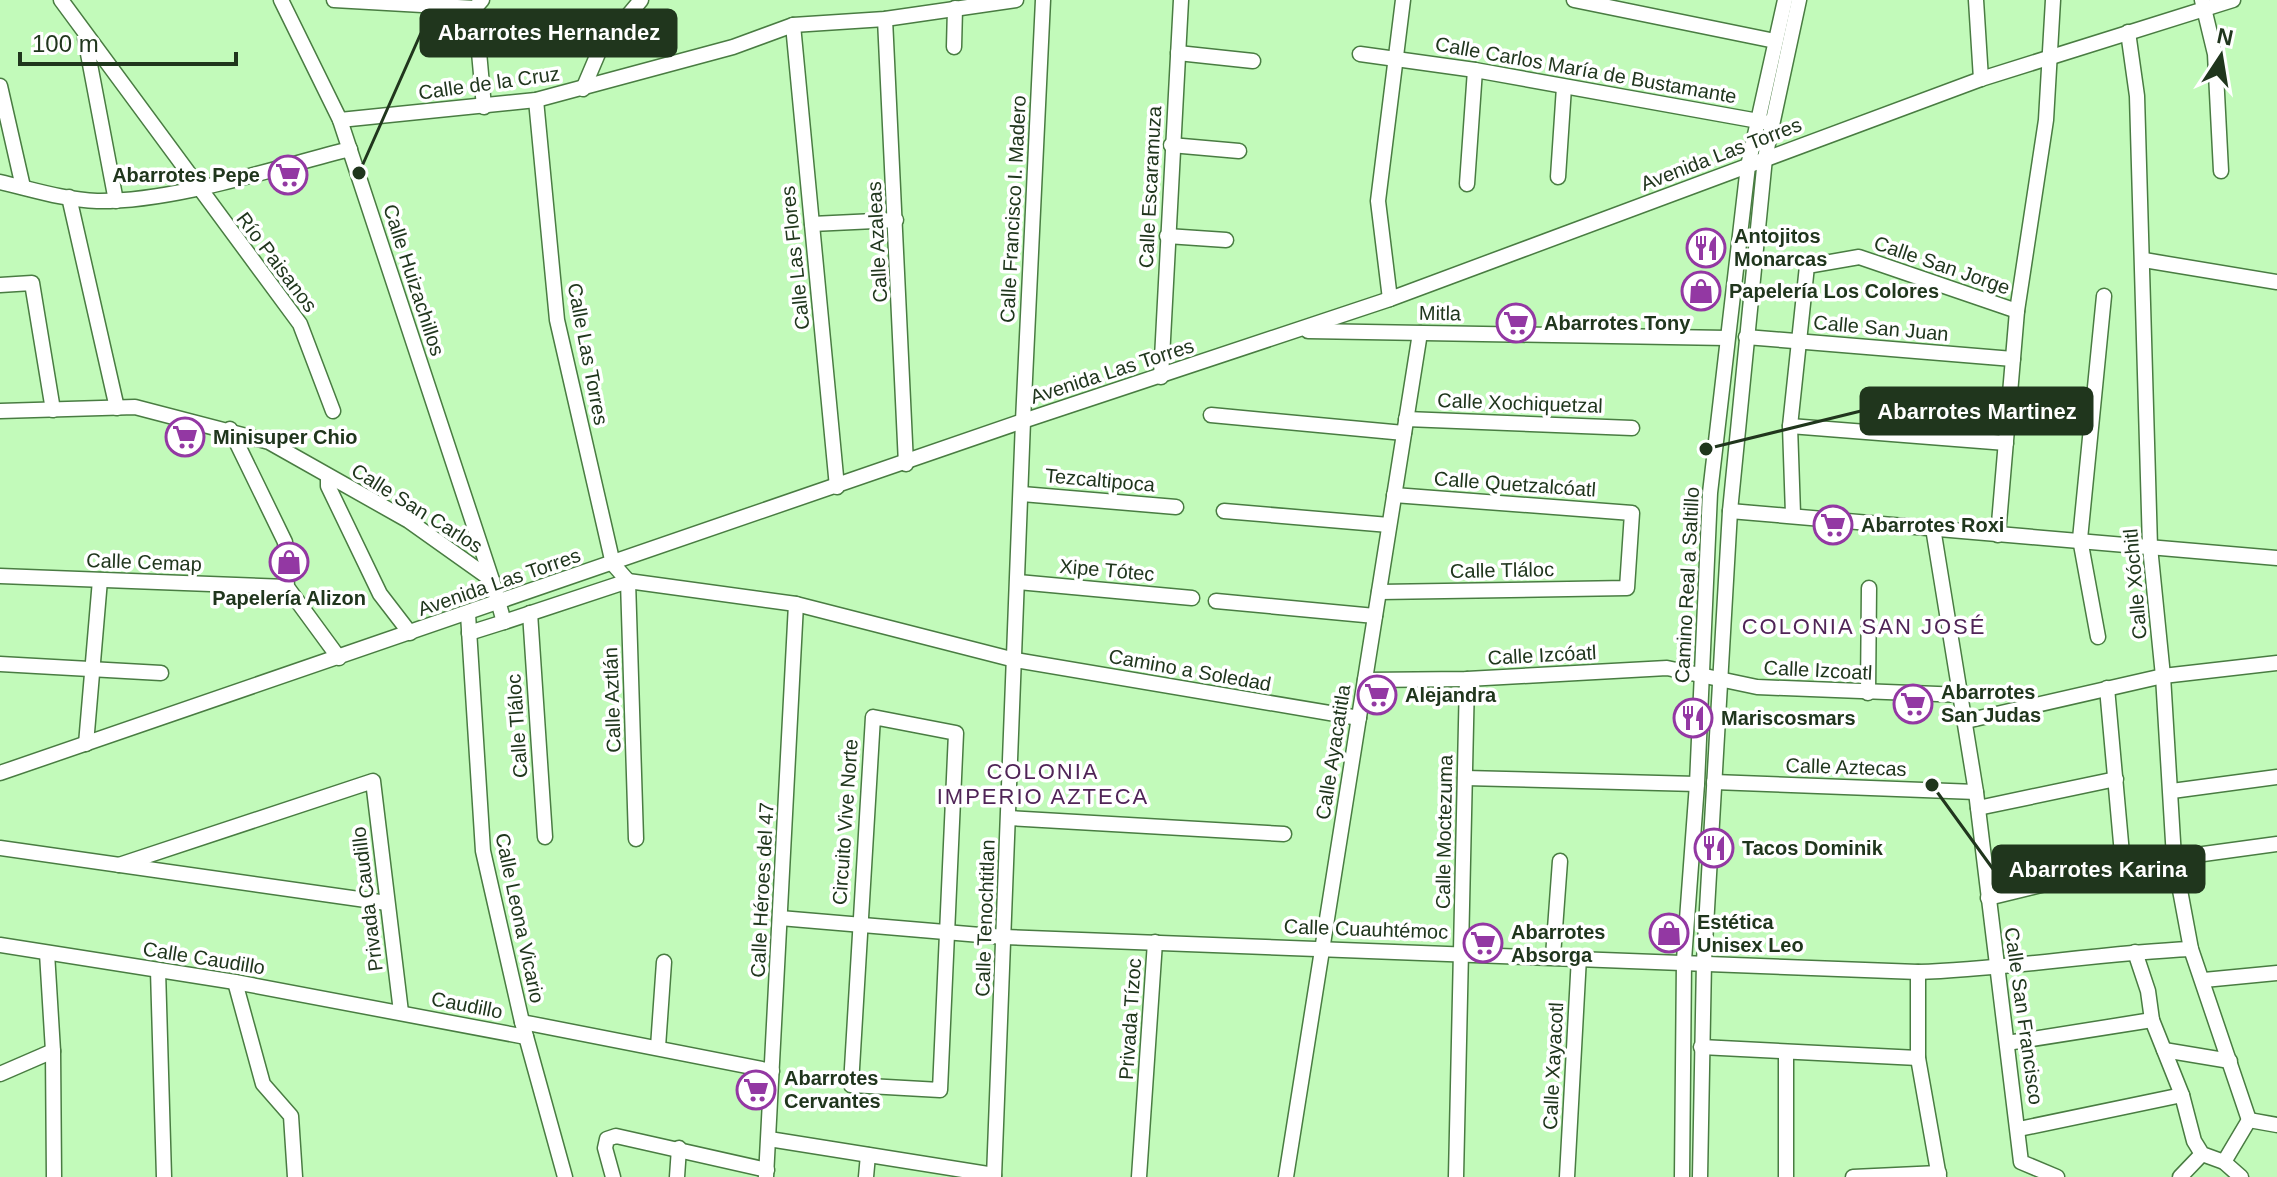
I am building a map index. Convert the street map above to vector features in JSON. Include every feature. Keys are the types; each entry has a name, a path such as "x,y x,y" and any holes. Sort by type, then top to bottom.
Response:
{"street":[{"name":"Río Paisanos","path":"61,0 300,324 333,411"},
{"name":"Calle Huizachillos","path":"281,0 340,120 492,580"},
{"path":"334,0 479,4 484,107"},
{"path":"583,89 600,49 641,0"},
{"name":"Calle de la Cruz","path":"340,120 536,100 733,47 793,25 885,19 1016,0"},
{"name":"Calle Francisco I. Madero","path":"1023,421 1043,0"},
{"name":"Calle Escaramuza","path":"1161,377 1181,0"},
{"path":"1390,299 1378,201 1393,57 1403,0"},
{"path":"1574,0 1775,41"},
{"name":"Camino Real a Saltillo","path":"1700,1177 1704,961 1730,511 1765,158 1765,122 1775,41 1785,0"},
{"name":"Camino Real a Saltillo","path":"1682,1177 1684,960 1697,784 1710,493 1748,166 1765,122 1799,0"},
{"path":"1976,0 1981,79"},
{"path":"1998,535 2017,311 2046,120 2053,0"},
{"name":"Avenida Las Torres","path":"0,773 906,464 1023,421 1390,299 1981,79 2202,5 2233,0"},
{"path":"2202,5 2215,54 2221,171"},
{"path":"954,47 955,8"},
{"name":"Calle Azaleas","path":"885,19 906,464"},
{"name":"Calle Las Flores","path":"793,25 837,487"},
{"name":"Calle Xóchitl","path":"2128,32 2137,96 2150,547 2172,791 2174,858 2191,949 2249,1120"},
{"path":"85,34 116,201"},
{"path":"1178,53 1253,61"},
{"name":"Calle Carlos María de Bustamante","path":"1360,54 1475,70 1765,122"},
{"path":"1467,184 1475,70"},
{"path":"0,86 23,187"},
{"path":"1558,177 1564,87"},
{"name":"Calle Las Torres","path":"536,100 557,320 613,564"},
{"path":"1171,145 1239,151"},
{"path":"0,182 69,197 116,201 196,187 350,149"},
{"path":"69,197 117,408"},
{"path":"812,224 896,220"},
{"path":"1167,236 1226,240"},
{"name":"Calle San Jorge","path":"1799,341 1807,266 1859,257 2017,311"},
{"path":"2144,260 2277,282"},
{"path":"0,285 32,283 53,410"},
{"path":"2098,637 2080,539 2104,296"},
{"name":"Mitla","path":"1297,330 1727,338"},
{"name":"Calle Ayacatitla","path":"1286,1177 1420,333"},
{"name":"Calle San Juan","path":"1746,337 2013,359"},
{"path":"1793,514 1790,426 1799,341"},
{"name":"Calle San Carlos","path":"0,411 135,407 230,429 269,442 409,521 492,580 504,622"},
{"name":"Calle Xochiquetzal","path":"1211,415 1405,426 1632,428"},
{"name":"Calle Tenochtitlan","path":"994,1176 1023,421"},
{"path":"1790,426 2006,443"},
{"path":"230,429 285,542 287,587 339,658"},
{"path":"328,476 328,486 380,594 410,633"},
{"name":"Tezcaltipoca","path":"1022,494 1176,507"},
{"name":"Calle Quetzalcóatl","path":"1394,495 1632,513 1627,588"},
{"path":"1224,511 1389,525"},
{"path":"1730,511 1793,514 2277,558"},
{"name":"Calle San Francisco","path":"1933,528 1963,695 2021,1162 2057,1177"},
{"path":"613,564 628,581"},
{"name":"Calle Cemap","path":"0,576 287,587"},
{"path":"86,744 100,580"},
{"path":"469,633 628,581 796,604 1015,660"},
{"name":"Calle Aztlán","path":"628,581 636,839"},
{"name":"Xipe Tótec","path":"1018,582 1192,598"},
{"name":"Calle Tláloc","path":"1379,592 1627,588"},
{"path":"1868,693 1869,588"},
{"path":"1216,601 1375,616"},
{"name":"Calle Héroes del 47","path":"767,1173 796,604"},
{"name":"Calle Tláloc","path":"530,613 545,837"},
{"name":"Calle Leona Vicario","path":"468,614 483,851 524,1029 565,1177"},
{"name":"Camino a Soledad","path":"1015,660 1359,718"},
{"path":"1966,721 2163,676 2277,663"},
{"path":"0,664 161,673"},
{"name":"Calle Izcóatl","path":"1365,680 1467,679 1667,668 1721,678"},
{"name":"Calle Izcoatl","path":"1721,678 1757,687 1963,695"},
{"name":"Calle Moctezuma","path":"1456,1177 1467,679"},
{"path":"2107,688 2123,865"},
{"name":"Circuito Vive Norte","path":"858,925 873,717 956,733 949,932"},
{"path":"2172,791 2277,777"},
{"path":"1465,778 1697,784"},
{"path":"1978,808 2116,779"},
{"name":"Privada Caudillo","path":"119,865 373,781 401,1012"},
{"name":"Calle Aztecas","path":"1714,782 1976,792"},
{"path":"1009,818 1284,834"},
{"path":"1988,898 2123,865 2277,844"},
{"path":"0,848 387,903"},
{"path":"1553,956 1560,861"},
{"name":"Calle Cuauhtémoc","path":"780,918 1004,937 1684,960 1918,972 1996,969 2135,952 2191,949"},
{"path":"858,925 851,1085 940,1090 949,932"},
{"name":"Privada Tízoc","path":"1139,1177 1155,942"},
{"name":"Calle Caudillo","path":"0,945 401,1012"},
{"path":"2135,952 2148,991 2152,1020 2182,1095 2194,1141 2202,1154 2224,1162 2241,1177"},
{"path":"47,953 53,1051 54,1177"},
{"name":"Calle Xayacotl","path":"1567,1177 1579,957"},
{"path":"658,1047 664,962"},
{"path":"158,970 164,1177"},
{"path":"1853,1177 1939,1175 1918,1058 1918,972"},
{"path":"2204,980 2277,973"},
{"path":"235,982 263,1084 291,1116 295,1177"},
{"name":"Caudillo","path":"401,1012 658,1047 772,1071"},
{"path":"2007,1043 2152,1020"},
{"path":"1701,1047 1918,1058"},
{"path":"2164,1050 2230,1061"},
{"path":"0,1074 53,1051"},
{"path":"1786,1052 1786,1177"},
{"path":"2019,1129 2182,1095"},
{"path":"2224,1162 2249,1120 2277,1125"},
{"path":"613,1177 605,1148 607,1139 616,1136 679,1148 767,1173"},
{"path":"769,1139 994,1176"},
{"path":"677,1177 679,1148"},
{"path":"2180,1177 2202,1154"},
{"path":"866,1177 868,1155"}],"place":[{"name":"Abarrotes Hernandez","path":"359,173"},
{"name":"Abarrotes Pepe","path":"288,175"},
{"name":"Antojitos Monarcas","path":"1706,248"},
{"name":"Papelería Los Colores","path":"1701,291"},
{"name":"Abarrotes Tony","path":"1516,323"},
{"name":"Minisuper Chio","path":"185,437"},
{"name":"Abarrotes Martinez","path":"1706,449"},
{"name":"Abarrotes Roxi","path":"1833,525"},
{"name":"Papelería Alizon","path":"289,562"},
{"name":"Alejandra","path":"1377,695"},
{"name":"Abarrotes San Judas","path":"1913,704"},
{"name":"Mariscosmars","path":"1693,718"},
{"name":"Abarrotes Karina","path":"1932,785"},
{"name":"Tacos Dominik","path":"1714,848"},
{"name":"Estética Unisex Leo","path":"1669,933"},
{"name":"Abarrotes Absorga","path":"1483,943"},
{"name":"Abarrotes Cervantes","path":"756,1090"}],"district":[{"name":"COLONIA SAN JOSÉ","path":"1864,626"},
{"name":"COLONIA IMPERIO AZTECA","path":"1043,784"}]}
